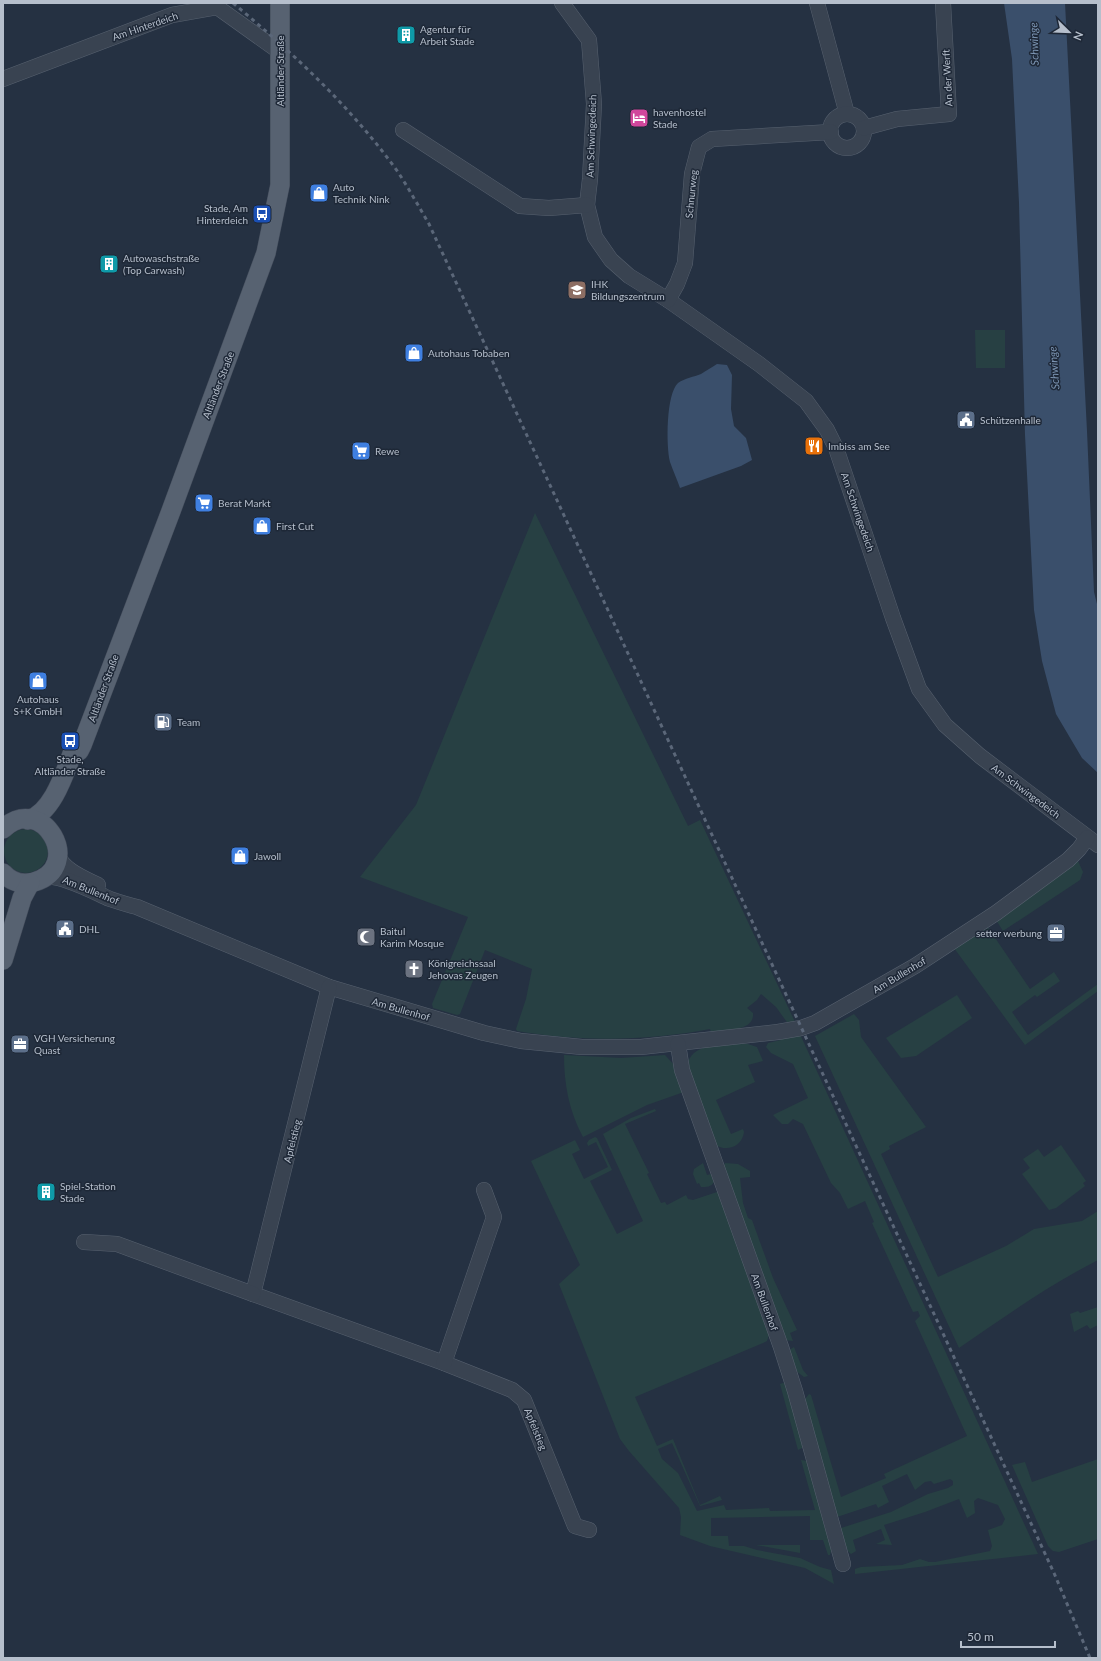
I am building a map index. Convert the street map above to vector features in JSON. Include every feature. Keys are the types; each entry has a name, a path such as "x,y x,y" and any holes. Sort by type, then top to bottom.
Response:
{"main road":[{"name":"Altländer Straße","path":"52,834 53,819 68,792 82,758 79,751 266,253 280,185 280,3"},
{"name":"Altländer Straße","path":"28,820 38,815 45,808 58,787 72,754 79,751"},
{"path":"3,960 22,898 55,864 58,853 57,844 52,834 41,823 28,820 19,820 4,827"},
{"path":"6,876 19,882 38,880"},
{"path":"3,928 10,896 6,876"}],"street":[{"name":"Am Schwingedeich","path":"562,3 589,40 594,104 587,205 595,237 612,260 629,276 668,300 759,364 806,401 827,430 836,448 893,618 919,689 945,725 980,756 1093,841"},
{"path":"817,3 847,114"},
{"name":"An der Werft","path":"864,128 897,119 949,114 943,3"},
{"name":"Am Hinterdeich","path":"3,78 172,15 216,7 280,52"},
{"path":"847,114 858,118 864,128 863,138 851,148 846,148 837,144 832,137 831,132 833,122 837,118 847,114"},
{"path":"403,130 520,206 549,208 587,205"},
{"name":"Schnurweg","path":"668,300 677,284 684,263 692,174 699,147 712,139 831,132"},
{"name":"Am Bullenhof","path":"58,853 62,862 70,869 137,907 329,986 484,1032 521,1041 605,1048 678,1044 802,1028 822,1020 928,958 996,913 1093,841"},
{"name":"Am Bullenhof","path":"38,880 59,877 118,902 137,907"},
{"name":"Apfelstieg","path":"253,1294 329,986"},
{"name":"Am Bullenhof","path":"678,1044 682,1070 762,1293 795,1391 843,1564"},
{"path":"444,1363 494,1217 484,1190"},
{"name":"Apfelstieg","path":"84,1242 117,1244 444,1363 512,1390 524,1400 575,1526 589,1530"}],"green space":[{"path":"975,330 1005,330 1005,368 976,368"},
{"path":"535,513 688,826 700,820 796,1024 789,1025 776,1007 761,994 757,1000 747,1008 753,1013 749,1024 737,1029 711,1032 710,1029 662,1036 614,1039 565,1037 517,1031 516,1029 526,999 532,969 485,950 460,1014 457,1015 433,1008 432,1004 468,917 360,877 416,805"},
{"path":"26,829 38,833 44,839 48,851 44,863 38,869 26,873 14,869 8,863 4,851 8,839 14,833"},
{"path":"1078,861 1083,872 1080,880 1003,931 996,920"},
{"path":"987,926 1030,989 1054,972 1060,981 1037,997 1035,995 1012,1012 1028,1035 1098,984 1098,991 1025,1045 954,948"},
{"path":"957,995 972,1018 916,1056 901,1058 886,1038"},
{"path":"854,1014 859,1020 861,1037 926,1127 889,1146 890,1149 881,1154 938,1277 1006,1246 1034,1229 1082,1221 1098,1211 1098,1260 1044,1291 959,1348 815,1036"},
{"path":"799,1032 1038,1554 855,1574 855,1569 861,1567 902,1565 920,1559 935,1562 990,1551 992,1546 988,1530 1002,1525 1005,1519 998,1505 978,1498 974,1501 975,1513 967,1518 959,1499 884,1525 892,1545 876,1544 885,1540 881,1529 853,1540 856,1551 851,1554 843,1542 841,1528 891,1512 928,1494 948,1488 953,1485 953,1481 950,1479 934,1484 931,1481 925,1482 915,1490 907,1474 882,1486 889,1502 878,1508 876,1504 837,1517 805,1399 809,1394 811,1395 841,1497 886,1478 884,1474 967,1436 915,1321 920,1316 918,1311 913,1312 872,1223 874,1222 865,1201 848,1209 840,1193 831,1183 803,1124 793,1119 788,1124 782,1124 773,1115 808,1098 793,1064 771,1053 766,1047 768,1043 781,1040 782,1038"},
{"path":"739,1043 757,1047 763,1061 748,1065 755,1082 716,1100 731,1134 743,1129 744,1132 743,1137 737,1145 724,1148 715,1145 696,1095 688,1062 697,1051 703,1048"},
{"path":"564,1055 621,1058 665,1055 674,1065 684,1092 647,1105 583,1137 574,1117 568,1097"},
{"path":"655,1109 656,1111 625,1124 649,1173 647,1174 661,1203 665,1202 667,1205 686,1195 688,1199 693,1200 720,1191 769,1335 767,1341 763,1343 635,1397 657,1446 673,1439 700,1505 720,1496 722,1500 700,1506 672,1443 658,1449 662,1459 678,1473 697,1511 724,1505 726,1510 769,1508 770,1511 815,1510 801,1460 808,1461 832,1546 830,1555 828,1555 823,1540 810,1540 810,1516 711,1518 711,1536 728,1536 729,1546 744,1546 800,1558 831,1570 834,1584 805,1568 710,1546 680,1535 681,1517 679,1508 620,1439 559,1284 580,1265 531,1161 575,1140 580,1150 572,1154 584,1179 608,1167 596,1142 588,1146 587,1143 589,1140 595,1137 597,1138 612,1170 590,1181 617,1234 643,1221 603,1134 631,1118"},
{"path":"1061,1145 1086,1181 1083,1183 1085,1186 1056,1208 1049,1210 1022,1174 1030,1168 1023,1159 1038,1149 1044,1157"},
{"path":"703,1163 707,1175 711,1174 714,1182 712,1185 701,1187 699,1183 697,1184 693,1174 694,1169"},
{"path":"725,1163 738,1164 750,1171 750,1177 740,1178 743,1203 748,1218 752,1220 773,1278 797,1330 790,1333 793,1341 785,1340 723,1167"},
{"path":"1098,1307 1098,1325 1090,1329 1087,1325 1074,1332 1070,1314 1078,1311 1080,1313"},
{"path":"794,1347 803,1370 808,1376 804,1377 796,1371 789,1350"},
{"path":"780,1384 787,1384 802,1445 802,1448 798,1450"},
{"path":"1098,1459 1098,1539 1059,1552 1053,1551 1048,1546 1012,1465 1025,1462 1032,1482"},
{"path":"756,1545 800,1545 800,1553"}],"water":[{"name":"Schwinge","path":"1004,3 1065,3 1094,592 1098,608 1098,773 1082,758 1056,714 1042,661 1034,610 1025,435 1019,203 1012,59"},
{"path":"717,364 727,365 732,375 731,409 734,426 746,438 752,460 741,466 680,488 670,462 668,444 668,421 671,398 678,383 701,374"}],"railway":[{"path":"233,3 321,82 361,125 398,172 429,224 1054,1573 1090,1658"}],"place":[{"name":"Agentur für Arbeit Stade","path":"406,35"},
{"name":"havenhostel Stade","path":"639,118"},
{"name":"Auto Technik Nink","path":"319,193"},
{"name":"Stade, Am Hinterdeich","path":"262,214"},
{"name":"Autowaschstraße (Top Carwash)","path":"109,264"},
{"name":"IHK Bildungszentrum","path":"577,290"},
{"name":"Autohaus Tobaben","path":"414,353"},
{"name":"Schützenhalle","path":"966,420"},
{"name":"Imbiss am See","path":"814,446"},
{"name":"Rewe","path":"361,451"},
{"name":"Berat Markt","path":"204,503"},
{"name":"First Cut","path":"262,526"},
{"name":"Autohaus S+K GmbH","path":"38,681"},
{"name":"Team","path":"163,722"},
{"name":"Stade, Altländer Straße","path":"70,741"},
{"name":"Jawoll","path":"240,856"},
{"name":"DHL","path":"65,929"},
{"name":"setter werbung","path":"1056,933"},
{"name":"Baitul Karim Mosque","path":"366,937"},
{"name":"Königreichssaal Jehovas Zeugen","path":"414,969"},
{"name":"VGH Versicherung Quast","path":"20,1044"},
{"name":"Spiel-Station Stade","path":"46,1192"}]}
